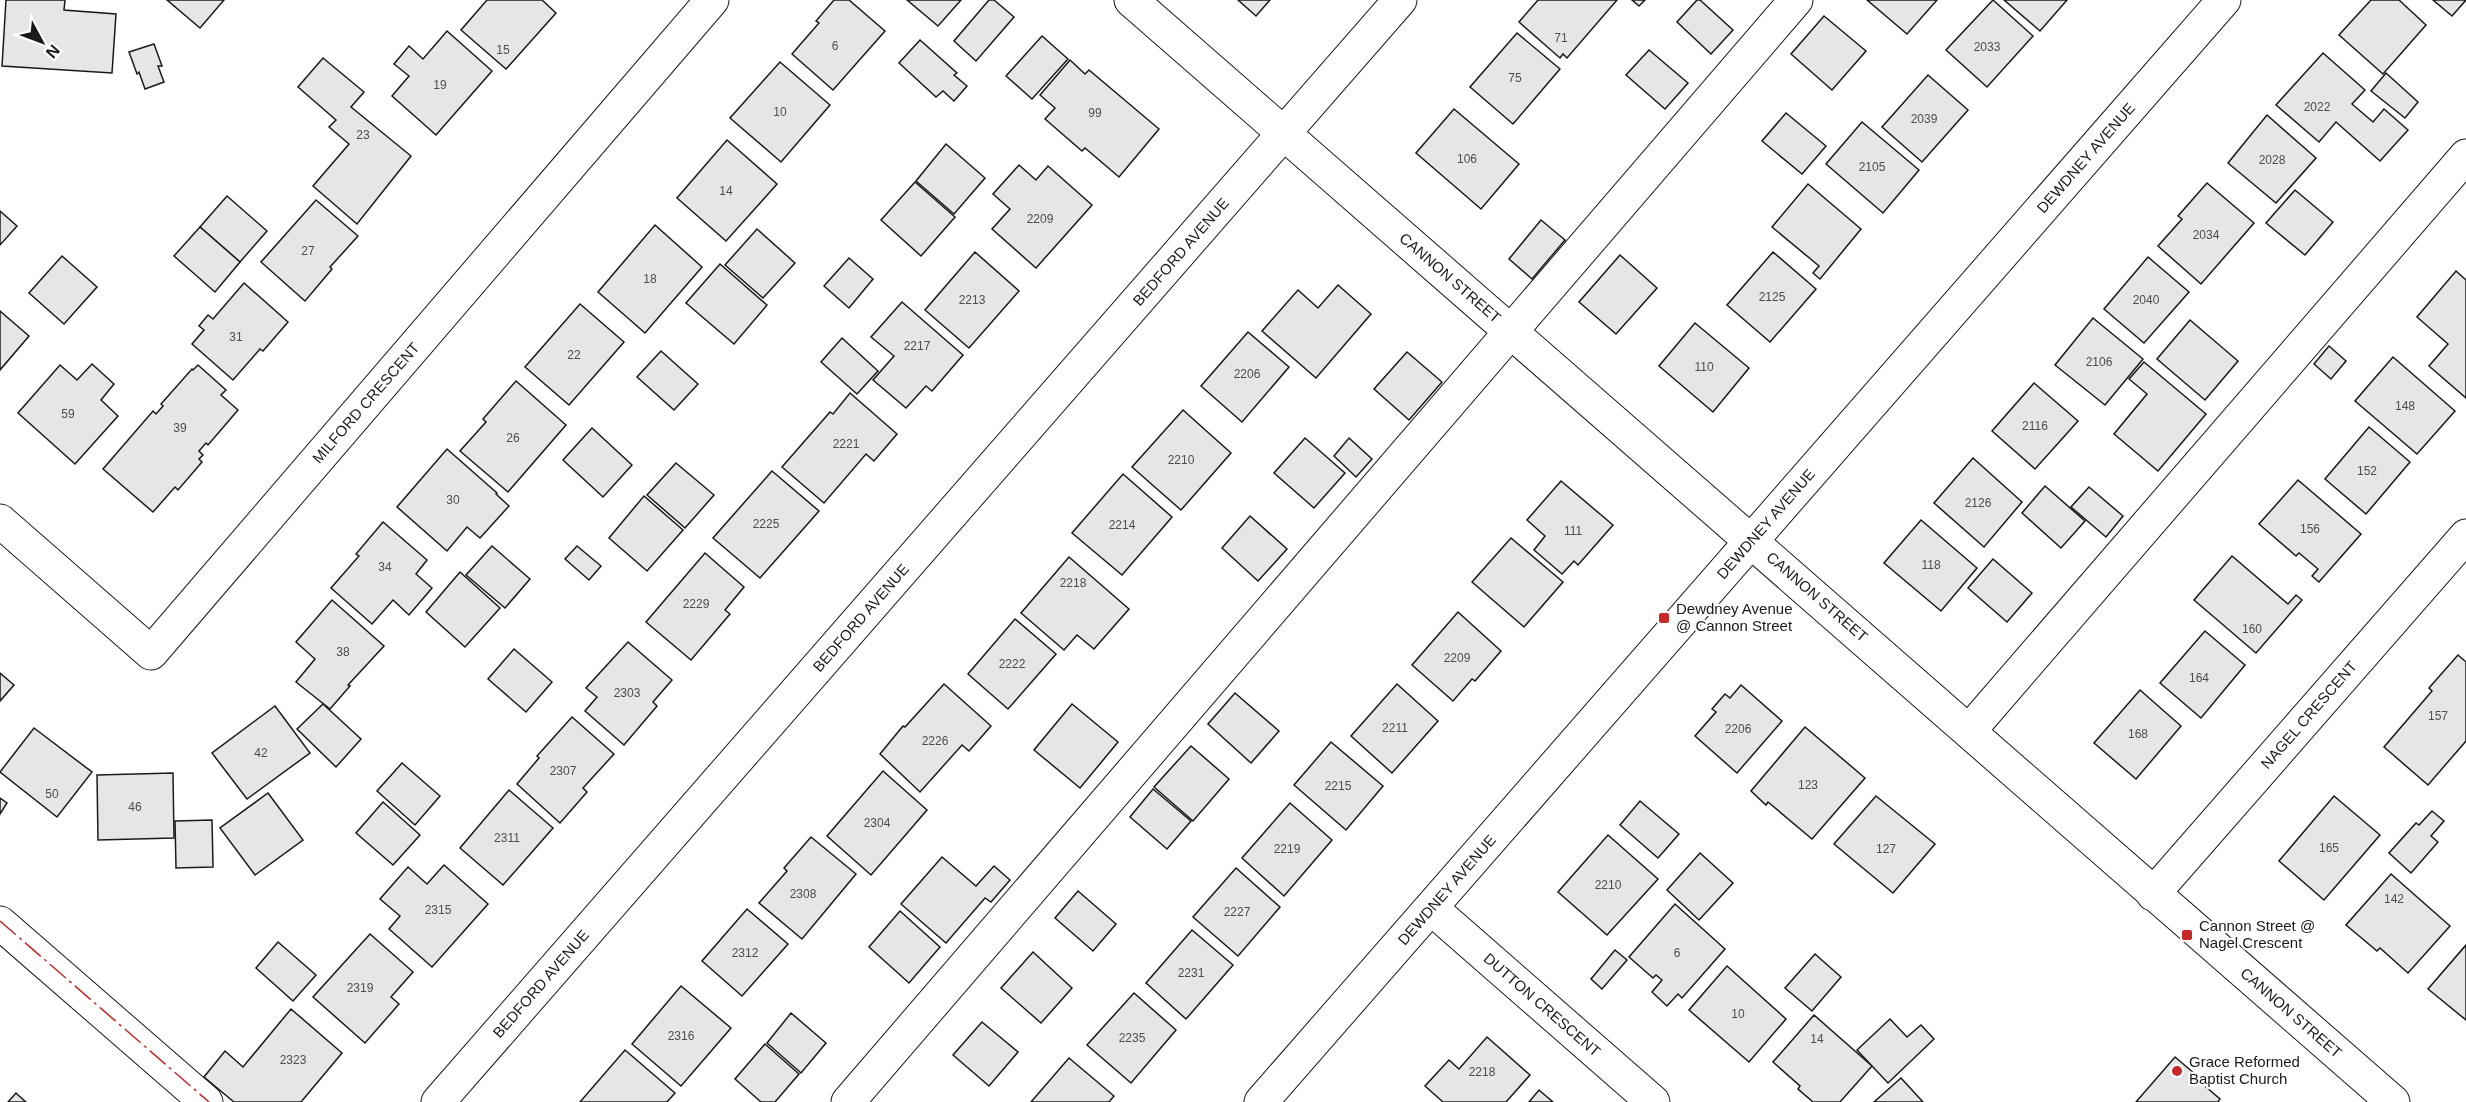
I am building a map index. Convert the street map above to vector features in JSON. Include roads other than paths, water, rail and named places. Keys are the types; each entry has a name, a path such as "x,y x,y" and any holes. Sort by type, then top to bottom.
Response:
{"street":[{"name":"MILFORD CRESCENT","path":"0,521 151,653 712,0"},
{"name":"CANNON STREET","path":"1131,0 2393,1102"},
{"name":"BEDFORD AVENUE","path":"438,1102 1400,0"},
{"path":"848,1102 1796,0"},
{"name":"DEWDNEY AVENUE","path":"1261,1102 2224,0"},
{"path":"1969,732 2466,156"},
{"name":"NAGEL CRESCENT","path":"2153,894 2466,536"},
{"name":"DUTTON CRESCENT","path":"1431,908 1653,1102"},
{"path":"0,923 206,1102"}],"place":[{"name":"Dewdney Avenue @ Cannon Street","path":"1664,618"},
{"name":"Cannon Street @ Nagel Crescent","path":"2187,935"},
{"name":"Grace Reformed Baptist Church","path":"2177,1071"}]}
